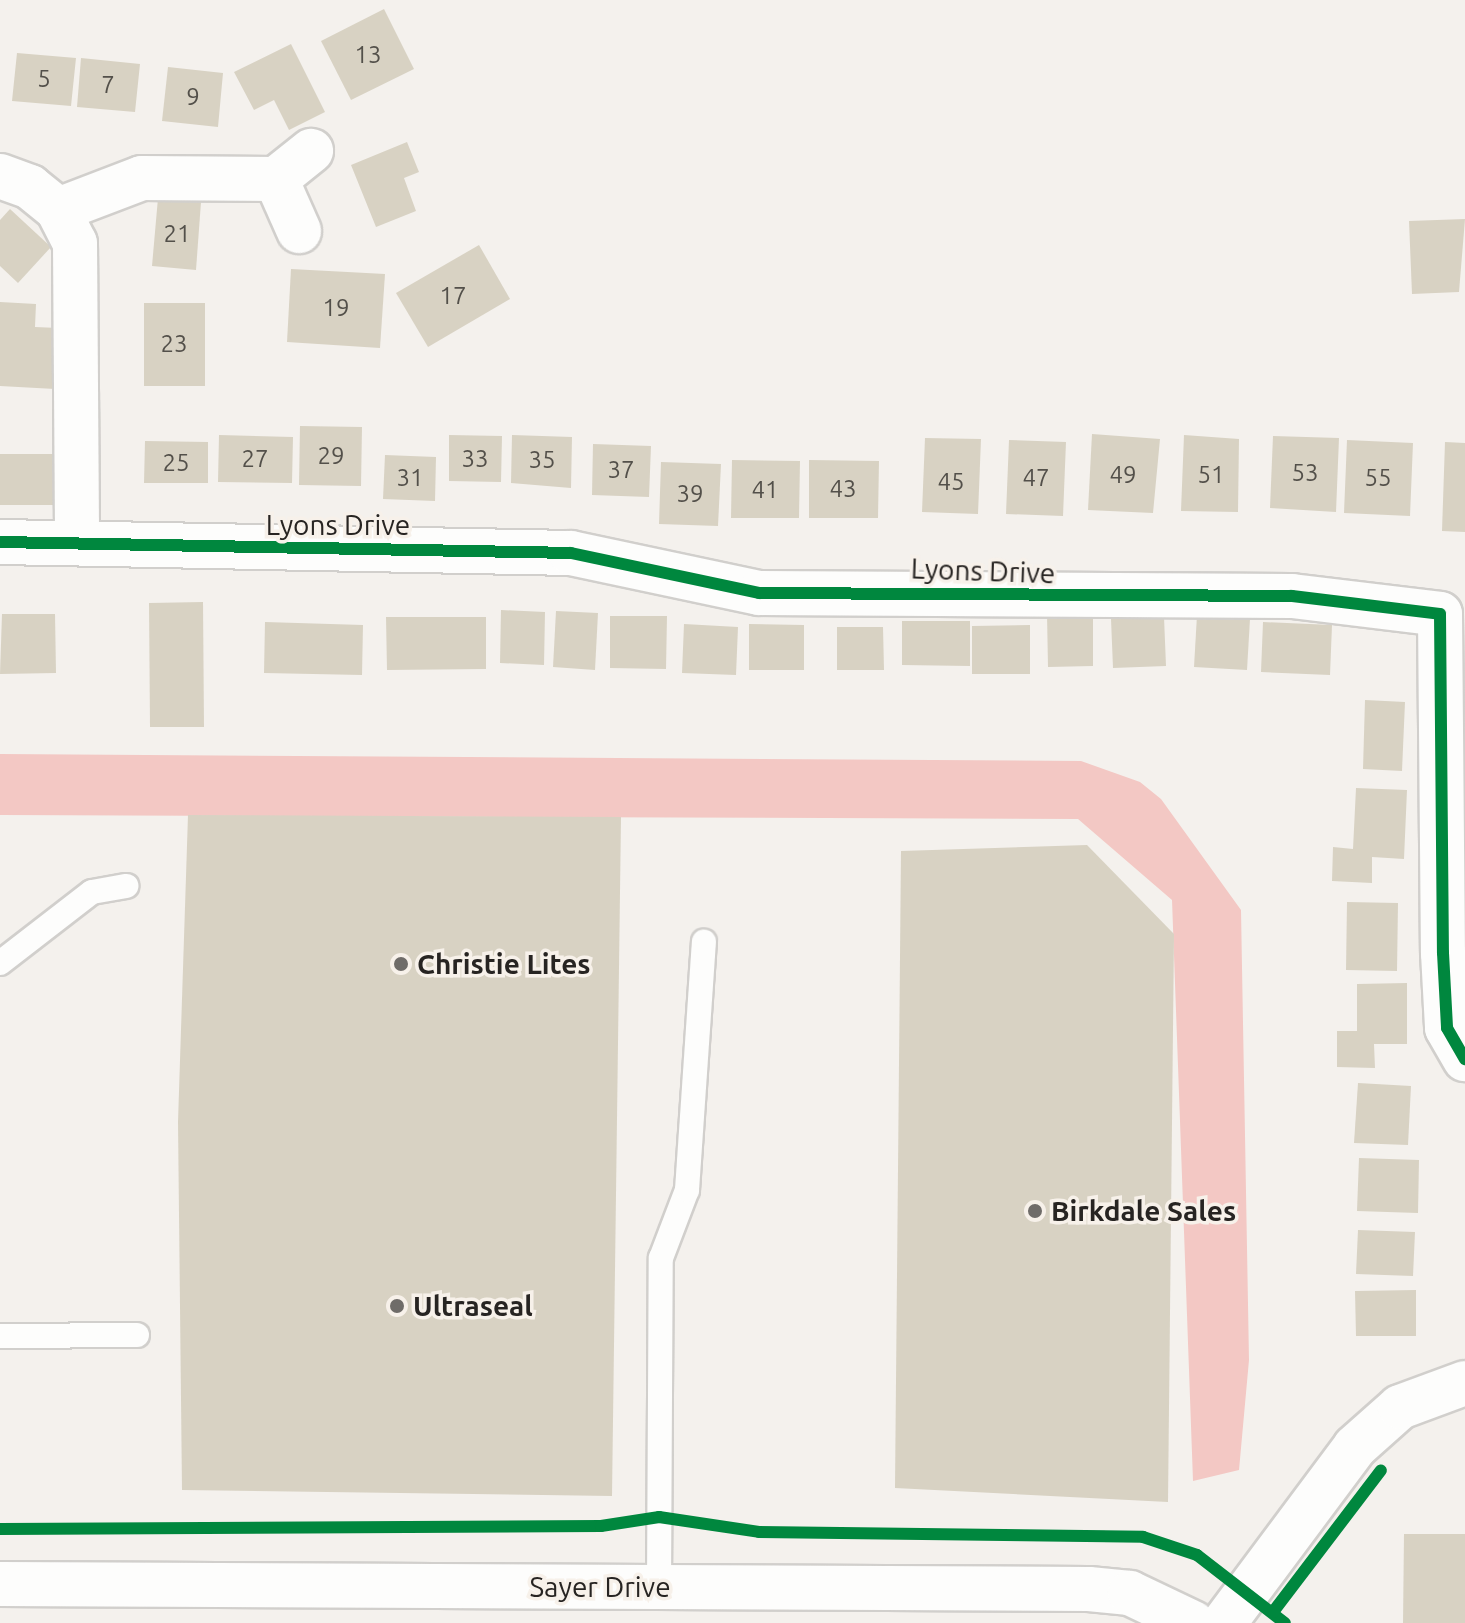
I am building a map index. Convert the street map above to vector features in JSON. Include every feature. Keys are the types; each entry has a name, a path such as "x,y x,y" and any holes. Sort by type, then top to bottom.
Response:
{"street":[{"path":"58,210 142,178 276,179 311,151"},
{"path":"0,176 30,187 58,210 75,243 77,542"},
{"path":"276,179 299,231"},
{"name":"Lyons Drive","path":"0,542 571,553 759,593 1292,596 1452,614 1444,983 1447,1028 1465,1059"},
{"path":"1224,1623 1363,1439 1400,1407 1465,1383"},
{"name":"Sayer Drive","path":"0,1584 1089,1589 1130,1593 1193,1623"}],"lane":[{"path":"0,963 92,892 126,886"},
{"path":"659,1587 661,1258 687,1190 704,942"},
{"path":"0,1336 137,1335"}],"shaded area":[{"path":"0,754 1081,761 1140,782 1161,799 1241,910 1249,1360 1239,1470 1193,1481 1172,900 1078,819 0,815"}],"building":[{"path":"384,9 414,69 351,100 321,41"},
{"path":"291,44 325,112 289,130 274,100 254,110 234,72"},
{"path":"17,53 76,58 71,106 12,101"},
{"path":"81,58 140,64 135,112 77,107"},
{"path":"168,67 223,73 218,127 162,121"},
{"path":"407,142 419,172 404,178 416,211 376,227 351,165"},
{"path":"158,198 201,202 196,270 152,266"},
{"path":"10,209 51,247 18,283 0,266 0,220"},
{"path":"1465,219 1459,292 1412,294 1409,221"},
{"path":"479,245 510,299 428,347 396,293"},
{"path":"291,269 385,274 380,348 287,342"},
{"path":"0,302 36,304 35,327 58,328 55,389 0,386"},
{"path":"144,303 205,303 205,386 144,386"},
{"path":"300,426 362,427 361,486 299,485"},
{"path":"1092,434 1160,439 1153,513 1088,510"},
{"path":"219,435 293,437 292,483 218,482"},
{"path":"449,435 502,436 501,482 449,481"},
{"path":"512,435 572,437 571,488 511,483"},
{"path":"1184,435 1239,439 1238,512 1181,511"},
{"path":"1273,436 1339,438 1336,512 1270,508"},
{"path":"925,438 981,439 978,514 922,512"},
{"path":"1009,440 1066,442 1063,516 1006,514"},
{"path":"1347,440 1413,443 1410,516 1344,513"},
{"path":"145,441 208,442 208,483 144,483"},
{"path":"1445,442 1465,443 1465,532 1442,531"},
{"path":"593,444 651,446 649,497 592,495"},
{"path":"0,454 56,454 55,505 0,505"},
{"path":"385,455 436,457 435,501 383,499"},
{"path":"732,460 800,461 799,518 731,518"},
{"path":"809,460 879,461 878,518 809,518"},
{"path":"661,462 721,464 718,526 659,524"},
{"path":"203,602 204,727 150,727 149,603"},
{"path":"501,610 545,612 544,665 500,663"},
{"path":"556,611 598,613 595,670 553,667"},
{"path":"2,614 55,614 56,673 0,674"},
{"path":"1047,614 1093,614 1093,666 1048,667"},
{"path":"1197,615 1250,619 1247,670 1194,667"},
{"path":"610,616 667,616 666,669 610,668"},
{"path":"386,617 486,617 486,669 387,670"},
{"path":"1164,617 1166,666 1113,668 1111,619"},
{"path":"902,621 970,621 970,666 902,665"},
{"path":"265,622 363,625 362,675 264,673"},
{"path":"1263,622 1332,625 1330,675 1261,672"},
{"path":"684,624 738,627 736,675 682,673"},
{"path":"749,624 804,625 804,670 749,670"},
{"path":"1030,625 1030,674 972,674 972,626"},
{"path":"837,627 883,627 884,670 837,670"},
{"path":"1365,700 1405,702 1402,771 1363,769"},
{"path":"1356,788 1407,790 1404,859 1372,857 1372,883 1332,881 1333,847 1353,849"},
{"path":"188,815 621,817 612,1496 182,1490 178,1122"},
{"name":"Birkdale Sales","path":"1087,845 1174,934 1168,1502 895,1488 901,851"},
{"path":"1347,902 1398,903 1397,971 1346,970"},
{"path":"1407,983 1407,1044 1374,1044 1375,1068 1337,1067 1337,1031 1357,1031 1357,984"},
{"path":"1358,1083 1411,1086 1408,1145 1354,1143"},
{"path":"1359,1158 1419,1160 1418,1213 1357,1211"},
{"path":"1358,1230 1415,1232 1413,1276 1356,1274"},
{"path":"1416,1290 1416,1336 1356,1336 1355,1291"},
{"path":"1404,1534 1465,1534 1465,1623 1403,1623"}],"cycle path":[{"path":"0,542 571,553 759,593 1292,596 1440,614 1443,953 1447,1028 1465,1059"},
{"path":"1273,1612 1381,1470"},
{"path":"0,1529 601,1526 659,1517 759,1532 1143,1537 1197,1555 1285,1623"}],"place":[{"name":"Christie Lites","path":"401,964"},
{"name":"Birkdale Sales","path":"1035,1211"},
{"name":"Ultraseal","path":"397,1306"}]}
